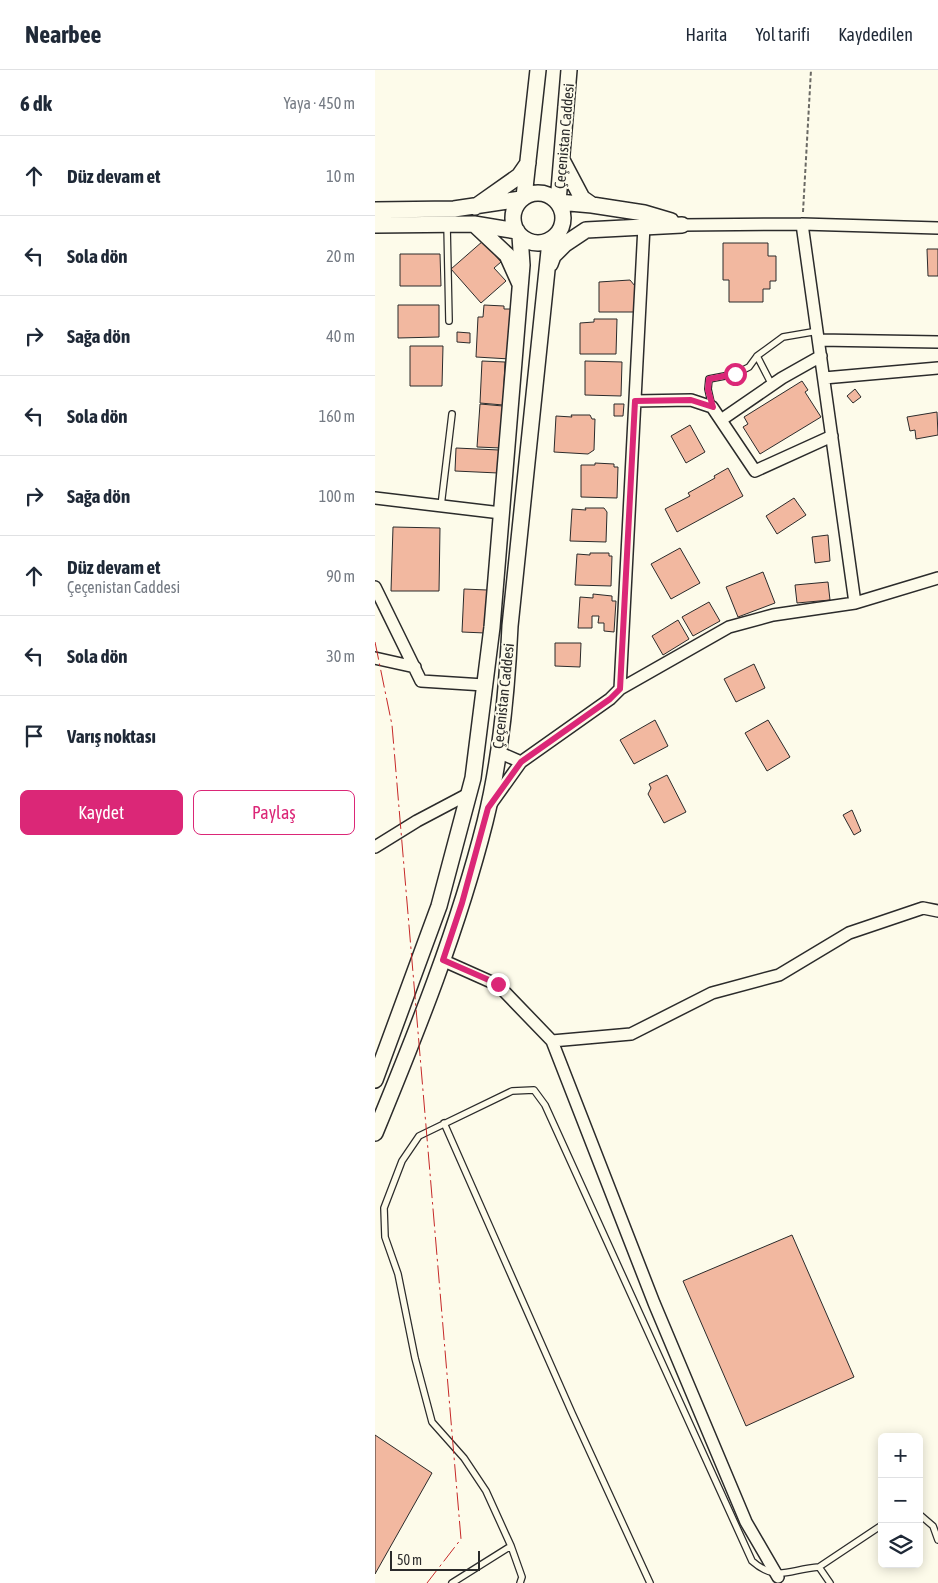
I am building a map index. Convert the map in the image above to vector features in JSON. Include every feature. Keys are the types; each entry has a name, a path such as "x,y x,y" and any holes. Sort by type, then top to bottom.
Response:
{"main road":[{"path":"519,234 513,214 523,198 529,162 538,70"},
{"name":"Çeçenistan Caddesi","path":"558,202 563,162 569,70"},
{"path":"475,207 519,176 529,162"},
{"path":"563,162 582,198 592,205"},
{"path":"375,210 475,207 523,198 531,194 546,194 558,202 644,213 682,225"},
{"path":"375,225 474,224 519,234 535,243 550,241 559,234 563,223 563,212 558,202"},
{"path":"474,224 507,256 520,285"},
{"path":"547,275 553,256 575,236 586,230 682,225"},
{"name":"Çeçenistan Caddesi","path":"375,1080 439,906 470,793 492,627 520,285 519,234"},
{"name":"Çeçenistan Caddesi","path":"375,1133 443,960 462,903 488,808 507,688 512,607 550,241"}],"street":[{"path":"802,224 855,603"},
{"path":"682,225 802,224 938,228"},
{"path":"620,689 644,226"},
{"path":"819,336 938,342"},
{"path":"721,420 772,385 821,356"},
{"path":"824,378 938,368"},
{"path":"635,401 691,400 713,407 755,472 832,436"},
{"path":"375,498 501,513"},
{"path":"488,808 521,762 610,699 620,689 729,627 773,615 855,603 938,578"},
{"path":"375,587 421,681 484,685"},
{"path":"375,658 415,667"},
{"path":"498,752 521,762"},
{"path":"375,847 417,821 470,793"},
{"path":"553,1041 631,1034 712,993 779,974 849,933 923,908 938,911"},
{"path":"443,960 498,984 553,1041 647,1286 746,1522 778,1577"}],"lane":[{"path":"447,224 449,321"},
{"path":"713,407 708,390 709,379 735,374 749,367 757,356 783,337 819,336"},
{"path":"757,356 772,385"},
{"path":"441,506 452,414"},
{"path":"520,1583 523,1577 487,1491 464,1458 432,1422 415,1358 398,1274 385,1238 384,1208 402,1161 419,1136 444,1122 512,1091 534,1090 545,1105 752,1561 762,1573 778,1577 808,1567 819,1567 878,1528"},
{"path":"444,1122 571,1413 650,1583"},
{"path":"923,1517 935,1527 938,1540"},
{"path":"453,1583 511,1546"},
{"path":"819,1567 830,1583"}],"path":[{"path":"802,224 811,70"}],"building":[{"path":"483,241 501,262 494,268 506,281 481,303 451,269"},
{"path":"723,243 768,243 768,256 776,256 776,281 770,281 770,289 763,289 763,302 729,302 729,280 723,280"},
{"path":"927,249 938,249 938,276 928,276"},
{"path":"400,254 440,254 441,286 400,286"},
{"path":"630,280 635,286 635,312 599,312 599,282"},
{"path":"398,305 439,305 439,337 398,338"},
{"path":"484,305 504,306 504,309 512,309 510,359 476,357 478,317 483,317"},
{"path":"594,319 617,319 616,354 580,354 580,323 594,322"},
{"path":"457,332 470,333 470,343 457,342"},
{"path":"410,346 443,346 442,386 410,386"},
{"path":"482,361 505,362 503,405 480,403"},
{"path":"585,361 622,362 621,396 585,395"},
{"path":"802,381 808,390 805,392 821,417 760,454 743,427 748,424 744,417"},
{"path":"855,389 861,397 853,403 847,396"},
{"path":"480,404 503,406 501,448 477,447"},
{"path":"614,404 624,404 623,416 614,416"},
{"path":"937,412 938,435 916,439 915,430 910,431 907,417"},
{"path":"571,415 590,415 592,419 595,419 594,450 588,454 554,452 556,416 572,417"},
{"path":"690,425 705,452 686,463 671,436"},
{"path":"456,448 499,450 498,473 455,471"},
{"path":"595,463 614,464 614,467 618,467 617,498 581,497 581,465 595,465"},
{"path":"728,468 743,496 677,532 665,509 690,496 688,493 715,478 714,476"},
{"path":"794,498 806,515 777,534 766,516"},
{"path":"585,508 604,508 607,512 606,542 570,541 572,509 586,510"},
{"path":"393,527 440,528 439,591 391,591"},
{"path":"828,535 830,561 815,563 812,537"},
{"path":"680,548 700,583 671,599 651,564"},
{"path":"590,553 609,553 609,556 612,556 611,586 575,585 577,554 590,555"},
{"path":"763,572 775,603 738,617 726,587"},
{"path":"828,582 830,600 797,603 795,585"},
{"path":"464,589 487,590 485,633 462,632"},
{"path":"593,594 612,596 612,601 616,601 614,632 604,631 604,623 598,623 599,616 592,616 592,628 578,628 580,597 593,598"},
{"path":"709,602 720,621 693,636 682,617"},
{"path":"678,620 689,639 663,655 652,636"},
{"path":"555,643 581,643 580,667 555,666"},
{"path":"754,664 765,688 736,702 724,679"},
{"path":"655,720 668,746 634,764 620,740"},
{"path":"768,720 790,757 767,771 745,733"},
{"path":"667,775 686,812 664,823 648,794 651,788 649,784"},
{"path":"852,810 861,831 854,835 843,815"},
{"path":"792,1235 854,1377 746,1426 683,1281"},
{"path":"375,1435 432,1473 375,1574"}],"power":[{"path":"375,642 392,725 461,1539 427,1583"}],"route":[{"path":"498,984 443,960 462,903 488,808 521,762 610,699 620,689 635,401 691,400 713,407 708,390 709,379 735,374"}]}
